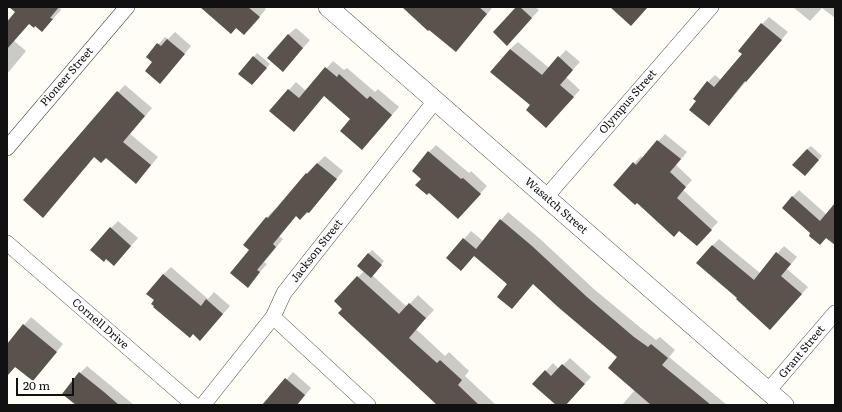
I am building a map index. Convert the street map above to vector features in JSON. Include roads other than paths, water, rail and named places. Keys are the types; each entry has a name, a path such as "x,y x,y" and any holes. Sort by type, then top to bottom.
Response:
{"street":[{"name":"Pioneer Street","path":"7,148 127,7"},
{"name":"Wasatch Street","path":"328,7 784,405"},
{"name":"Olympus Street","path":"546,197 711,7"},
{"name":"Jackson Street","path":"203,405 273,317 284,293 435,100"},
{"name":"Cornell Drive","path":"7,243 194,405"},
{"name":"Grant Street","path":"768,391 835,313"},
{"path":"273,317 368,405"}]}
